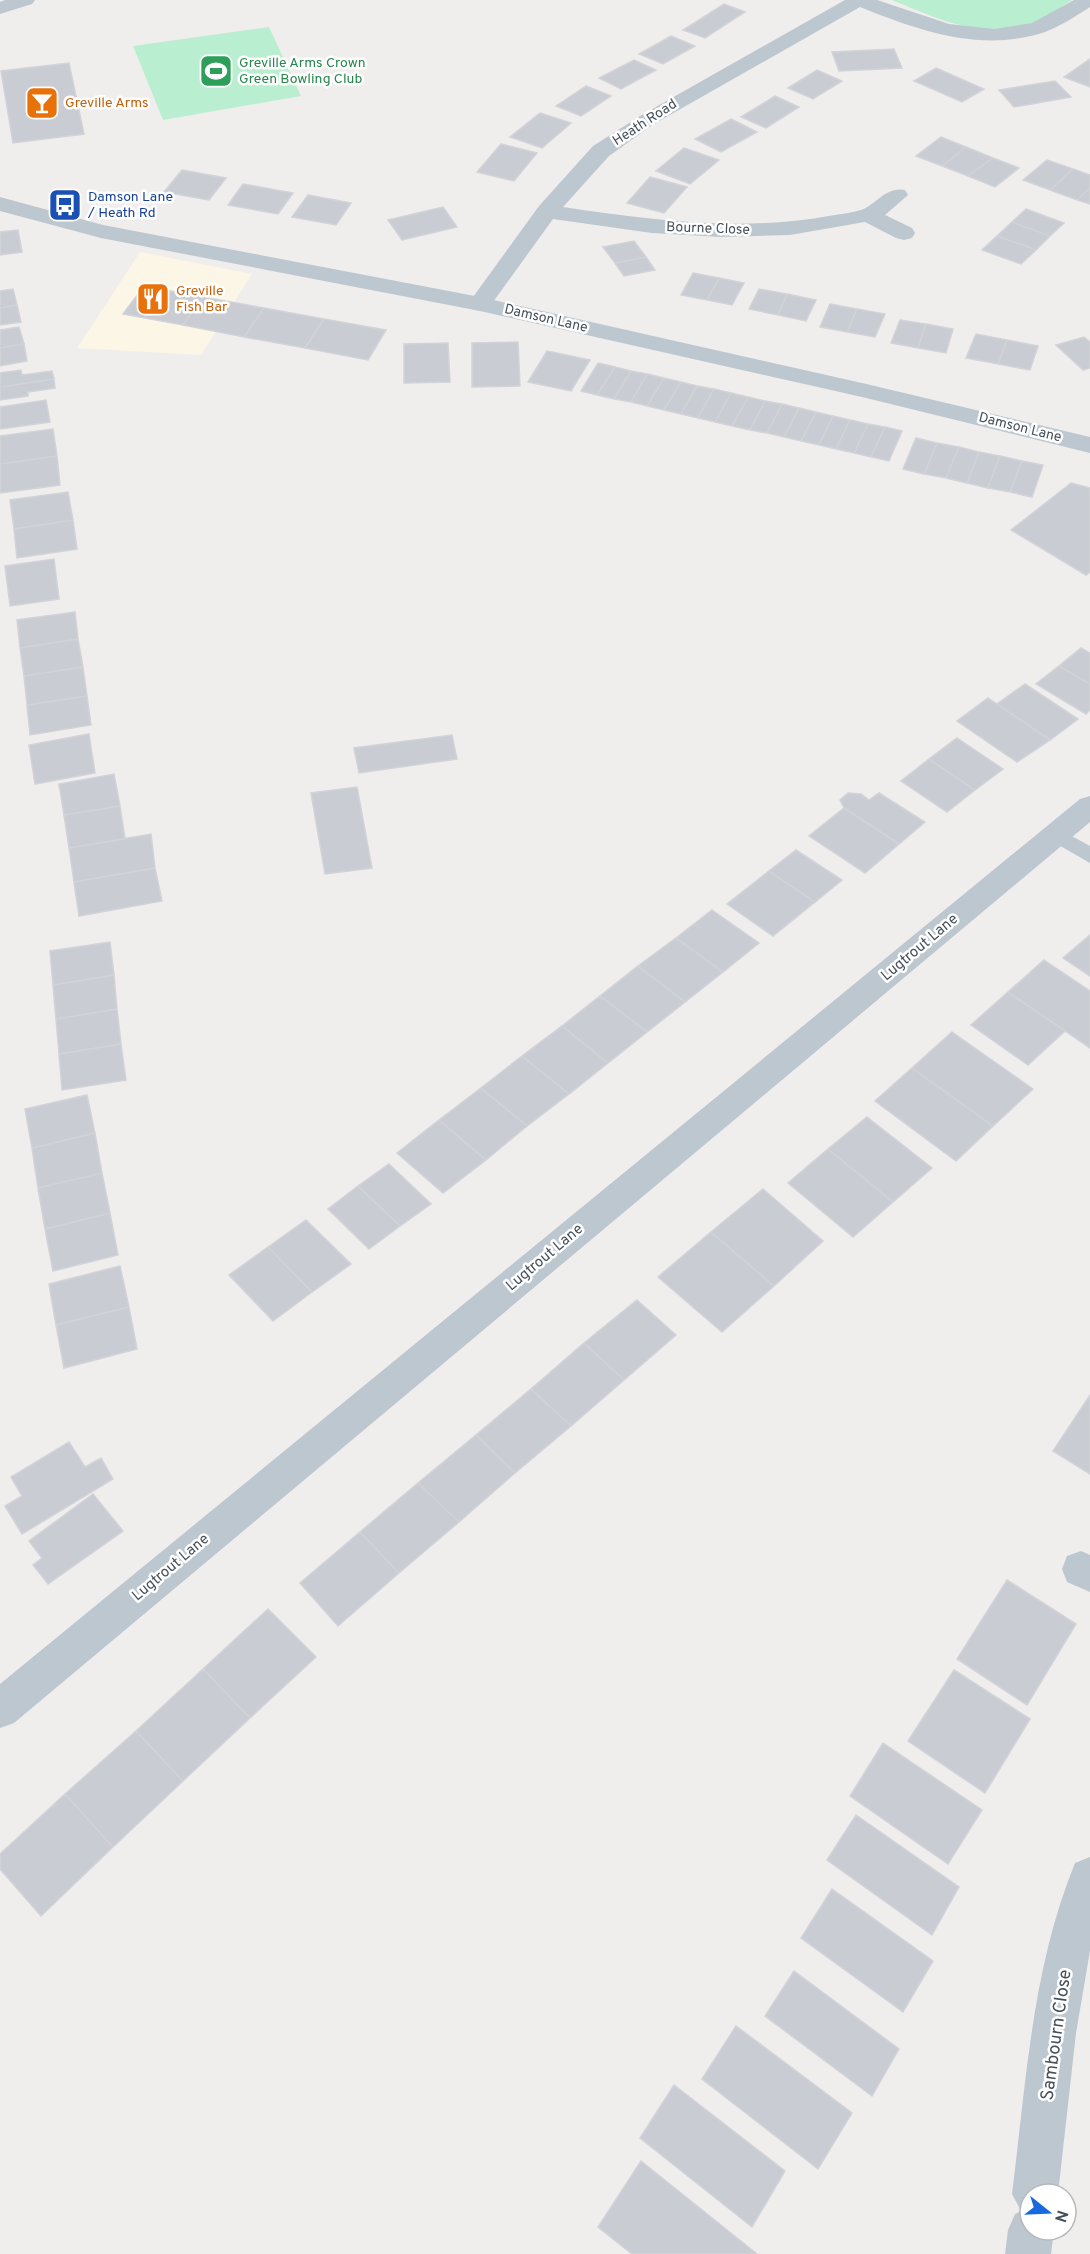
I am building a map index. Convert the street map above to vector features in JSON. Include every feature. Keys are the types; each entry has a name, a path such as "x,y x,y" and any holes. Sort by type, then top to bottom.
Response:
{"street":[{"path":"0,9 25,0"},
{"path":"859,0 909,19 950,29 979,34 1007,35 1038,27 1088,0"},
{"name":"Heath Road","path":"480,304 547,211 601,151 647,120 859,0"},
{"name":"Bourne Close","path":"547,211 702,232 798,228 868,215 897,195"},
{"name":"Damson Lane","path":"0,204 101,231 480,304 851,387 1090,445"},
{"path":"868,215 904,233"},
{"name":"Lugtrout Lane","path":"0,1709 1090,806"},
{"name":"Sambourn Close","path":"1037,2182 1060,2002 1079,1908 1090,1878"}],"lane":[{"path":"1057,835 1090,855"}],"shaded area":[{"path":"140,252 252,274 201,355 77,348"}],"green space":[{"path":"892,0 1072,0 1032,23 1013,28 995,29 960,25"},
{"name":"Greville Arms Crown Green Bowling Club","path":"269,27 301,96 163,120 133,46"}],"building":[{"path":"724,4 745,12 705,38 683,30"},
{"path":"671,36 695,46 663,64 639,54"},
{"path":"894,49 902,68 839,71 832,52"},
{"path":"1090,59 1090,87 1064,77"},
{"path":"634,60 656,70 621,89 599,78"},
{"name":"Greville Arms","path":"69,63 84,134 13,143 1,71"},
{"path":"936,68 984,89 962,102 914,81"},
{"path":"817,70 842,81 813,99 788,88"},
{"path":"1055,81 1071,97 1014,107 999,90"},
{"path":"586,86 611,96 581,116 556,106"},
{"path":"775,96 799,107 766,128 741,117"},
{"path":"540,113 571,123 542,148 510,137"},
{"path":"731,119 757,132 721,152 695,139"},
{"path":"941,137 966,147 942,166 916,156"},
{"path":"501,144 537,153 514,181 477,172"},
{"path":"966,147 993,158 968,176 942,166"},
{"path":"684,148 719,160 690,184 656,171"},
{"path":"993,158 1019,168 995,187 968,176"},
{"path":"1047,160 1073,169 1050,190 1023,180"},
{"path":"1073,169 1090,175 1090,188 1077,200 1050,190"},
{"path":"182,170 226,178 209,200 164,192"},
{"path":"650,177 687,187 664,213 627,203"},
{"path":"243,184 293,193 278,214 228,205"},
{"path":"1090,188 1090,204 1077,200"},
{"path":"308,195 351,203 336,225 292,217"},
{"path":"443,207 457,227 402,240 388,220"},
{"path":"1026,209 1064,223 1050,236 1012,222"},
{"path":"1012,222 1050,236 1036,250 997,236"},
{"path":"18,230 22,252 0,255 0,232"},
{"path":"997,236 1036,250 1021,264 982,250"},
{"path":"634,241 646,257 615,263 603,247"},
{"path":"646,257 655,270 624,276 615,263"},
{"path":"693,273 719,278 707,300 681,295"},
{"path":"719,278 744,283 732,305 707,300"},
{"path":"144,286 203,297 183,325 123,314"},
{"path":"13,289 17,305 0,308 0,291"},
{"path":"759,289 787,294 778,315 749,309"},
{"path":"787,294 816,300 806,321 778,315"},
{"path":"203,297 264,308 244,337 183,325"},
{"path":"830,304 857,309 847,332 820,327"},
{"path":"17,305 21,322 0,325 0,308"},
{"path":"264,308 324,319 305,348 244,337"},
{"path":"857,309 885,314 875,337 847,332"},
{"path":"324,319 386,330 368,360 305,348"},
{"path":"900,320 926,324 918,348 891,343"},
{"path":"926,324 953,329 946,353 918,348"},
{"path":"19,327 24,344 0,348 0,330"},
{"path":"976,334 1007,340 998,364 966,358"},
{"path":"1084,337 1090,342 1090,368 1083,370 1056,345"},
{"path":"1007,340 1038,346 1030,370 998,364"},
{"path":"518,342 520,386 472,387 472,343"},
{"path":"448,343 450,382 404,383 404,344"},
{"path":"24,344 27,361 0,366 0,348"},
{"path":"547,351 590,360 571,391 528,382"},
{"path":"598,363 615,367 597,395 581,391"},
{"path":"615,367 631,371 614,399 597,395"},
{"path":"21,370 22,375 52,371 54,379 0,387 0,373"},
{"path":"631,371 647,374 631,402 614,399"},
{"path":"647,374 664,378 647,406 631,402"},
{"path":"664,378 681,382 664,410 647,406"},
{"path":"54,379 55,388 28,392 28,396 0,400 0,387"},
{"path":"681,382 697,386 681,414 664,410"},
{"path":"697,386 714,389 698,418 681,414"},
{"path":"714,389 731,393 715,422 698,418"},
{"path":"731,393 748,397 732,426 715,422"},
{"path":"748,397 765,401 750,430 732,426"},
{"path":"46,400 50,422 0,429 0,407"},
{"path":"765,401 782,404 767,433 750,430"},
{"path":"782,404 799,408 784,437 767,433"},
{"path":"799,408 816,412 801,441 784,437"},
{"path":"816,412 833,416 819,445 801,441"},
{"path":"833,416 850,420 836,449 819,445"},
{"path":"850,420 868,424 854,453 836,449"},
{"path":"868,424 885,427 871,457 854,453"},
{"path":"885,427 902,431 889,461 871,457"},
{"path":"53,429 57,456 0,464 0,436"},
{"path":"916,438 937,443 924,474 903,469"},
{"path":"937,443 959,447 946,478 924,474"},
{"path":"959,447 979,452 967,483 946,478"},
{"path":"979,452 1000,456 988,488 967,483"},
{"path":"57,456 60,485 0,493 0,464"},
{"path":"1000,456 1022,461 1010,492 988,488"},
{"path":"1022,461 1043,465 1032,497 1010,492"},
{"path":"1071,483 1090,488 1090,572 1086,575 1011,530"},
{"path":"68,492 73,520 14,529 10,500"},
{"path":"73,520 77,549 17,558 14,529"},
{"path":"54,559 59,599 10,606 5,566"},
{"path":"75,612 78,639 20,648 17,620"},
{"path":"78,639 83,667 24,676 20,648"},
{"path":"1081,648 1090,653 1090,684 1059,666"},
{"path":"1059,666 1090,684 1090,710 1086,714 1036,684"},
{"path":"83,667 87,696 27,705 24,676"},
{"path":"1025,684 1078,719 1050,740 997,704"},
{"path":"87,696 91,725 30,735 27,705"},
{"path":"988,698 1050,740 1017,762 957,721"},
{"path":"89,734 95,773 35,784 29,745"},
{"path":"452,735 457,759 359,773 354,748"},
{"path":"957,738 1003,769 975,790 929,759"},
{"path":"929,759 975,790 947,812 901,781"},
{"path":"114,774 120,806 64,815 59,784"},
{"path":"357,787 372,868 325,874 311,793"},
{"path":"848,793 861,794 869,800 879,793 925,822 899,844 844,808 840,800"},
{"path":"120,806 125,839 69,848 64,815"},
{"path":"844,808 899,844 865,873 809,836"},
{"path":"151,834 155,868 74,882 69,848"},
{"path":"796,850 842,880 815,902 769,871"},
{"path":"155,868 162,901 79,916 74,882"},
{"path":"769,871 815,902 773,936 727,904"},
{"path":"712,910 759,943 723,972 676,938"},
{"path":"1090,935 1090,976 1063,958"},
{"path":"676,938 723,972 685,1002 638,966"},
{"path":"110,942 114,975 53,985 50,951"},
{"path":"1044,960 1090,991 1090,1048 1008,992"},
{"path":"638,966 685,1002 647,1032 600,996"},
{"path":"114,975 117,1009 56,1019 53,985"},
{"path":"1008,992 1065,1031 1028,1065 971,1025"},
{"path":"600,996 647,1032 608,1063 562,1026"},
{"path":"117,1009 121,1044 59,1054 56,1019"},
{"path":"562,1026 608,1063 569,1094 522,1056"},
{"path":"952,1032 1033,1089 993,1126 912,1068"},
{"path":"121,1044 126,1080 62,1090 59,1054"},
{"path":"522,1056 569,1094 527,1126 481,1088"},
{"path":"912,1068 993,1126 956,1161 875,1101"},
{"path":"481,1088 527,1126 486,1160 439,1120"},
{"path":"87,1095 95,1133 32,1148 25,1109"},
{"path":"867,1117 932,1168 893,1202 828,1149"},
{"path":"439,1120 486,1160 443,1193 397,1153"},
{"path":"95,1133 102,1173 38,1188 32,1148"},
{"path":"828,1149 893,1202 853,1237 788,1183"},
{"path":"389,1164 431,1204 400,1226 358,1186"},
{"path":"102,1173 110,1213 45,1229 38,1188"},
{"path":"358,1186 400,1226 369,1249 328,1209"},
{"path":"763,1189 823,1241 774,1286 711,1232"},
{"path":"110,1213 118,1255 53,1271 45,1229"},
{"path":"306,1220 351,1264 312,1292 268,1247"},
{"path":"711,1232 774,1286 722,1332 658,1277"},
{"path":"268,1247 312,1292 273,1321 229,1275"},
{"path":"120,1266 129,1307 56,1325 49,1284"},
{"path":"637,1300 676,1335 624,1380 584,1343"},
{"path":"129,1307 137,1349 64,1368 56,1325"},
{"path":"584,1343 624,1380 571,1426 531,1389"},
{"path":"531,1389 571,1426 515,1473 476,1435"},
{"path":"1090,1395 1090,1474 1053,1451"},
{"path":"476,1435 515,1473 459,1522 418,1483"},
{"path":"69,1442 85,1467 101,1458 113,1479 22,1534 5,1506 22,1496 11,1477"},
{"path":"418,1483 459,1522 399,1573 360,1532"},
{"path":"93,1494 123,1531 48,1584 33,1565 42,1558 29,1541"},
{"path":"360,1532 399,1573 338,1626 300,1583"},
{"path":"1007,1580 1076,1624 1027,1705 957,1659"},
{"path":"268,1609 316,1657 250,1718 203,1669"},
{"path":"203,1669 250,1718 183,1781 136,1731"},
{"path":"954,1670 1030,1719 985,1793 908,1741"},
{"path":"136,1731 183,1781 113,1847 65,1794"},
{"path":"883,1743 982,1810 948,1864 850,1796"},
{"path":"65,1794 113,1847 41,1916 0,1869 0,1854"},
{"path":"856,1815 959,1887 932,1935 827,1860"},
{"path":"832,1889 933,1961 903,2012 801,1938"},
{"path":"794,1971 899,2049 872,2096 765,2016"},
{"path":"736,2026 852,2113 818,2169 702,2079"},
{"path":"674,2085 785,2171 752,2227 640,2138"},
{"path":"641,2161 757,2254 632,2254 598,2227"}],"place":[{"name":"Greville Arms Crown Green Bowling Club","path":"216,71"},
{"name":"Greville Arms","path":"42,103"},
{"name":"Damson Lane / Heath Rd","path":"65,205"},
{"name":"Greville Fish Bar","path":"153,299"}]}
